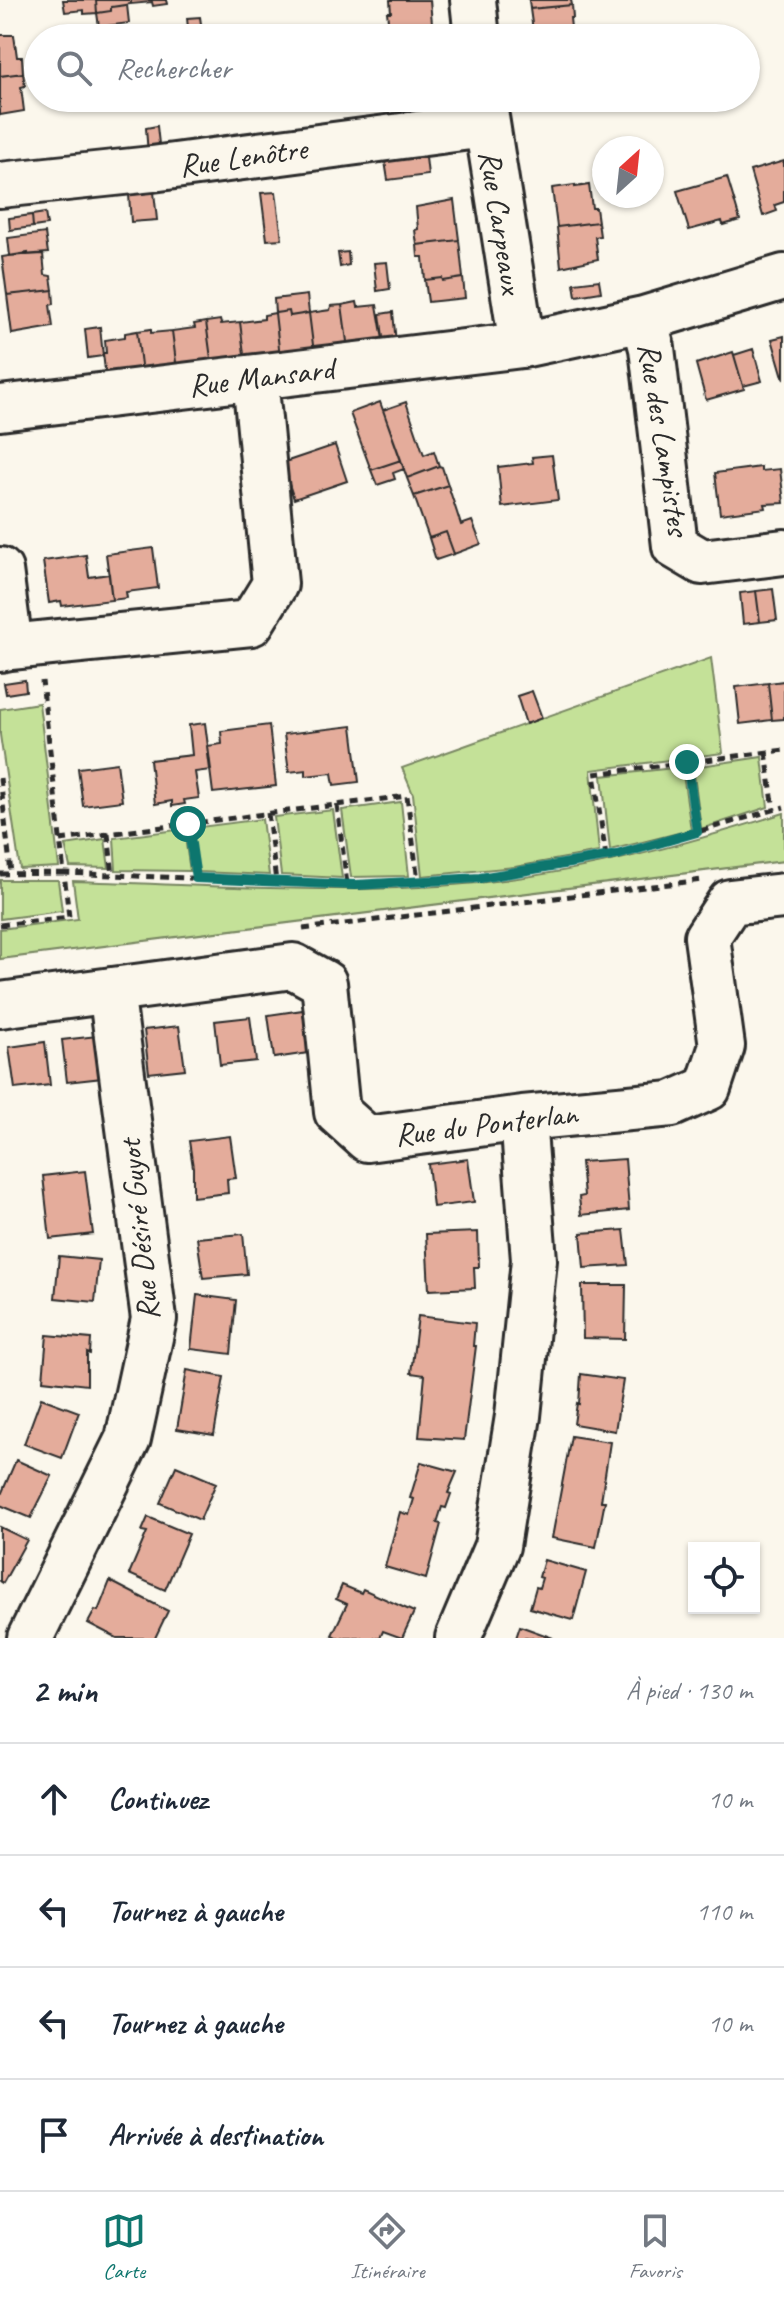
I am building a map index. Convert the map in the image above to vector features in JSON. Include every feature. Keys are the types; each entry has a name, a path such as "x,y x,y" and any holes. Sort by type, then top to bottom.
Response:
{"street":[{"path":"473,0 476,24"},
{"name":"Rue Lenôtre","path":"0,185 152,169 484,112"},
{"name":"Rue Carpeaux","path":"484,112 522,345"},
{"name":"Rue Mansard","path":"0,408 522,345 644,319 784,277"},
{"name":"Rue des Lampistes","path":"644,319 652,348 675,546 702,562 784,552"},
{"path":"0,570 16,647 251,623 275,584 255,378"},
{"name":"Rue du Ponterlan","path":"0,1005 293,966 324,983 337,1112 367,1139 523,1118 672,1104 708,1088 722,1046 707,937 730,902 784,896"},
{"name":"Rue Désiré Guyot","path":"30,1638 128,1439 154,1319 111,990"},
{"path":"458,1638 497,1546 518,1416 534,1260 523,1118"}],"path":[{"path":"0,925 69,917 60,840 16,647"},
{"path":"606,857 594,774 784,750"},
{"path":"766,752 774,810"},
{"path":"687,762 697,832"},
{"path":"0,778 11,873"},
{"path":"60,840 407,796 418,881"},
{"path":"337,805 347,884"},
{"path":"0,874 64,873 347,884 480,878 606,857 784,807"},
{"path":"268,813 276,882"},
{"path":"188,824 196,878"},
{"path":"108,834 113,875"},
{"path":"296,930 716,878"}],"green space":[{"path":"711,658 723,753 591,770 599,852 515,867 422,876 413,794 402,768"},
{"path":"39,703 59,867 20,869 0,735 0,709"},
{"path":"762,757 768,807 701,829 693,767"},
{"path":"682,767 691,830 610,850 602,776"},
{"path":"401,802 409,876 351,877 342,810"},
{"path":"333,810 342,878 281,875 274,817"},
{"path":"784,813 784,861 0,959 0,929 78,919 73,881 337,889 442,886 568,870 713,835"},
{"path":"262,819 269,875 198,872 192,828"},
{"path":"184,829 190,871 116,870 114,838"},
{"path":"105,839 109,868 70,867 65,845"},
{"path":"0,880 58,880 62,911 0,919"}],"building":[{"path":"63,0 96,0 97,13 84,14 84,10 65,12"},
{"path":"96,0 131,0 131,4 97,13"},
{"path":"131,0 166,0 167,4 131,4"},
{"path":"390,0 430,0 432,23 388,24 387,12 391,12"},
{"path":"529,0 571,0 572,5 530,9"},
{"path":"127,5 129,23 99,24 97,13 111,11 111,7"},
{"path":"572,5 573,18 570,18 571,24 532,24 530,9"},
{"path":"200,17 201,24 188,24 187,18"},
{"path":"0,35 14,35 17,57 22,57 23,73 0,76"},
{"path":"23,73 24,111 0,115 0,76"},
{"path":"157,126 160,153 148,154 146,128"},
{"path":"425,149 428,175 388,180 384,155"},
{"path":"784,161 784,202 775,205 777,211 763,216 750,171"},
{"path":"727,177 740,220 723,225 722,221 689,230 677,191"},
{"path":"589,185 592,208 596,208 598,222 557,227 552,188"},
{"path":"154,192 157,220 131,222 129,195"},
{"path":"276,192 282,239 267,240 261,193"},
{"path":"454,200 459,240 417,245 416,207"},
{"path":"45,213 47,225 33,227 32,215"},
{"path":"32,215 33,227 10,230 9,218"},
{"path":"598,222 600,236 595,237 598,259 561,267 557,227"},
{"path":"45,233 48,253 10,256 8,238"},
{"path":"459,240 463,278 425,280 423,257 418,257 417,245"},
{"path":"348,252 349,265 340,267 338,253"},
{"path":"43,254 45,275 51,276 53,290 7,295 2,257"},
{"path":"387,262 390,289 377,291 374,263"},
{"path":"442,278 443,281 463,278 465,298 428,302 425,280"},
{"path":"599,280 601,292 576,296 574,283"},
{"path":"53,290 54,304 50,305 53,327 12,334 7,295"},
{"path":"307,295 309,313 290,316 289,311 275,313 274,299"},
{"path":"357,302 358,307 377,305 384,345 348,349 342,305"},
{"path":"342,305 348,349 314,353 309,313"},
{"path":"289,311 290,316 309,313 314,353 280,357 275,313"},
{"path":"393,312 396,343 384,345 380,314"},
{"path":"275,313 280,357 245,362 240,322 264,319 264,315"},
{"path":"220,320 221,324 240,322 245,362 212,366 206,322"},
{"path":"206,322 212,366 177,370 172,331 195,328 194,324"},
{"path":"100,327 103,356 88,358 85,329"},
{"path":"151,329 151,333 172,331 177,370 142,374 137,331"},
{"path":"137,331 142,374 106,379 105,340 125,337 125,333"},
{"path":"784,336 784,380 772,339"},
{"path":"753,349 762,381 743,386 734,355"},
{"path":"733,352 744,389 706,400 696,364"},
{"path":"380,402 401,460 371,470 350,413"},
{"path":"406,402 424,455 434,451 439,466 407,478 383,410"},
{"path":"335,445 347,481 294,499 282,463"},
{"path":"552,455 558,500 502,507 498,467 533,463 532,457"},
{"path":"401,460 404,469 393,473 395,479 377,485 371,470"},
{"path":"439,466 448,485 414,496 407,478"},
{"path":"761,467 761,471 780,469 784,503 720,514 715,473"},
{"path":"448,485 461,525 472,521 481,544 454,554 446,532 429,538 414,496"},
{"path":"446,532 454,554 436,560 429,538"},
{"path":"153,548 158,588 126,592 127,598 112,600 106,554"},
{"path":"86,555 89,577 109,574 112,600 62,606 61,601 49,603 43,561"},
{"path":"773,589 777,620 760,622 756,591"},
{"path":"756,591 760,622 743,624 740,593"},
{"path":"25,680 26,691 6,694 4,683"},
{"path":"784,681 784,719 772,720 768,683"},
{"path":"768,683 772,720 740,724 736,687"},
{"path":"532,691 542,718 526,724 517,696"},
{"path":"205,723 211,770 195,772 199,798 172,806 172,801 155,804 150,760 192,755 189,725"},
{"path":"269,725 276,786 213,793 207,746 222,744 221,731"},
{"path":"352,726 359,782 334,785 332,773 306,776 306,770 289,772 284,734"},
{"path":"117,763 122,801 83,806 78,768"},
{"path":"303,1010 309,1053 274,1058 268,1015"},
{"path":"250,1017 256,1061 220,1065 215,1021"},
{"path":"179,1026 185,1069 149,1073 144,1030"},
{"path":"97,1036 102,1078 67,1082 62,1040"},
{"path":"45,1042 50,1085 15,1089 9,1047"},
{"path":"230,1136 236,1178 227,1179 228,1193 193,1197 189,1141"},
{"path":"468,1159 474,1202 433,1207 428,1164"},
{"path":"625,1159 629,1210 581,1215 579,1197 584,1196 581,1162"},
{"path":"85,1171 93,1234 50,1239 43,1176"},
{"path":"624,1230 628,1265 584,1268 581,1233"},
{"path":"478,1232 479,1267 474,1267 475,1288 429,1290 426,1234"},
{"path":"243,1234 247,1274 203,1278 197,1238"},
{"path":"59,1256 99,1260 95,1302 55,1298"},
{"path":"582,1285 626,1285 625,1339 583,1338"},
{"path":"197,1295 236,1300 231,1354 191,1349"},
{"path":"418,1316 475,1323 473,1346 476,1346 464,1440 419,1437 425,1375 411,1373"},
{"path":"47,1335 91,1339 90,1354 87,1353 87,1385 43,1380"},
{"path":"187,1370 224,1377 214,1435 177,1429"},
{"path":"581,1374 623,1380 615,1431 574,1424"},
{"path":"41,1398 79,1412 62,1458 24,1444"},
{"path":"571,1436 610,1442 601,1501 605,1501 596,1547 552,1538"},
{"path":"16,1460 52,1476 31,1518 0,1505 0,1497"},
{"path":"421,1462 457,1472 448,1493 451,1494 446,1508 442,1507 437,1523 441,1524 426,1579 385,1567 400,1512 409,1515 414,1499 410,1498"},
{"path":"176,1466 216,1483 200,1520 160,1503"},
{"path":"148,1517 189,1534 165,1590 129,1574 147,1532 142,1531"},
{"path":"0,1527 27,1540 3,1583 0,1581"},
{"path":"544,1560 586,1572 573,1620 530,1608 542,1578 539,1577"},
{"path":"110,1581 168,1611 155,1638 117,1638 88,1623 95,1610 98,1611"},
{"path":"342,1585 361,1593 363,1589 414,1612 402,1638 383,1631 380,1638 338,1638 332,1635 347,1604 336,1599"},
{"path":"520,1626 553,1638 516,1638"}],"route":[{"path":"188,824 196,878 355,885 480,878 617,855 697,832 687,762"}]}
